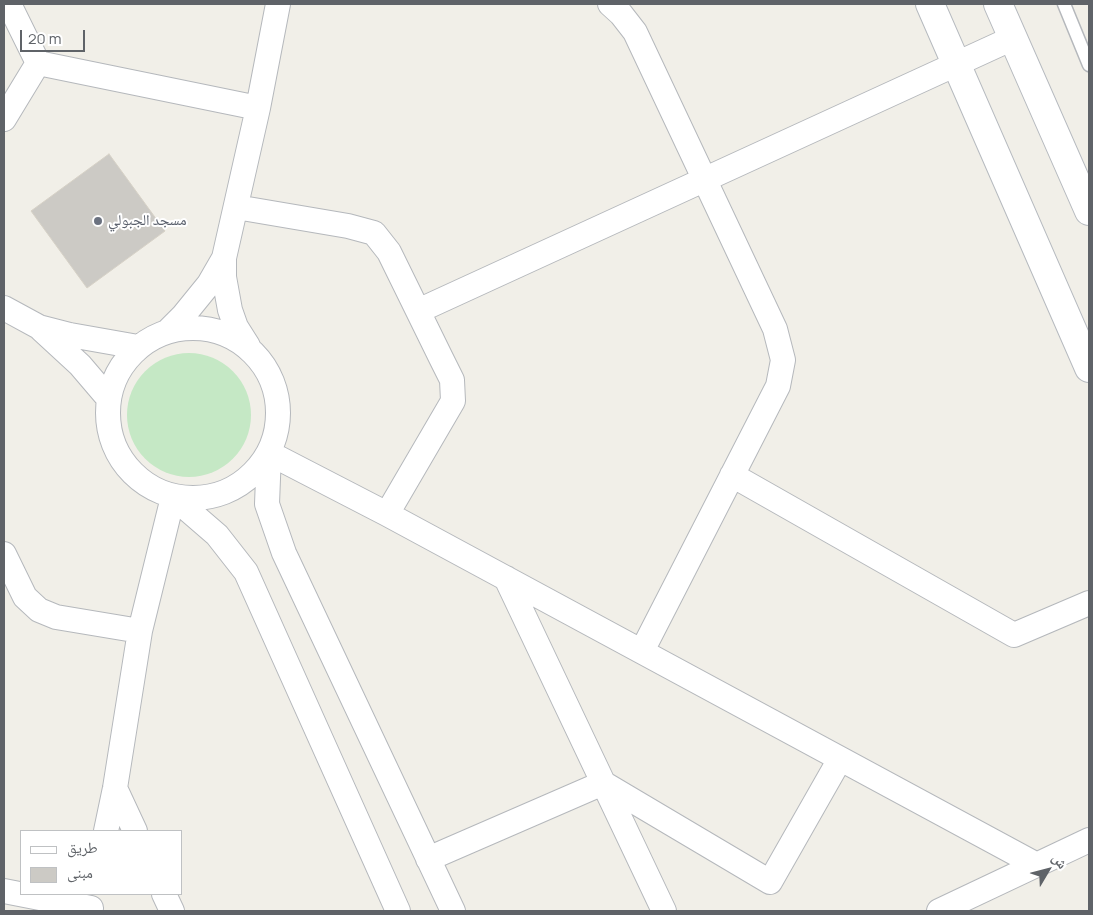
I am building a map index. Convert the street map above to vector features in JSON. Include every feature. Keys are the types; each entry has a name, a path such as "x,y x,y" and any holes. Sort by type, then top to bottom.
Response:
{"street":[{"path":"9,4 38,63"},
{"path":"278,4 258,108 224,258 224,278 230,310 236,327 249,348 267,370 277,397 278,426 269,452 267,504 284,553 453,911"},
{"path":"610,4 621,14 635,32 775,329 783,360 778,386 642,651"},
{"path":"930,4 1089,368"},
{"path":"998,4 1089,211"},
{"path":"418,311 1013,38"},
{"path":"38,63 258,108"},
{"path":"4,119 38,63"},
{"path":"236,207 348,226 374,233 389,252 452,380 454,401 388,514"},
{"path":"169,330 200,295 224,258"},
{"path":"4,308 39,327 70,335 138,347"},
{"path":"39,327 80,365 108,399"},
{"path":"249,348 225,333 197,327 169,330 144,342 124,361 110,386 106,414 112,442 125,466 146,485 173,497 217,535 246,572 398,911"},
{"path":"269,452 388,514 1037,865"},
{"path":"173,497 201,499 228,491 252,475 269,452"},
{"path":"732,475 1014,634 1089,603"},
{"path":"106,830 115,788 140,632 173,497"},
{"path":"4,554 25,596 39,610 56,617 140,632"},
{"path":"506,578 664,911"},
{"path":"603,783 770,882 840,759"},
{"path":"428,859 603,783"},
{"path":"115,788 135,830"},
{"path":"939,911 1089,840"},
{"path":"4,891 20,893"},
{"path":"31,895 91,904"},
{"path":"164,895 172,911"}],"lane":[{"path":"1064,4 1089,65"}],"green space":[{"path":"189,353 213,357 233,371 247,391 251,415 247,439 233,459 213,473 189,477 165,473 145,459 131,439 127,415 131,391 145,371 165,357"}],"building":[{"name":"مسجد الجبولي","path":"109,154 165,231 87,288 31,211"}],"place":[{"name":"مسجد الجبولي","path":"98,221"}]}
